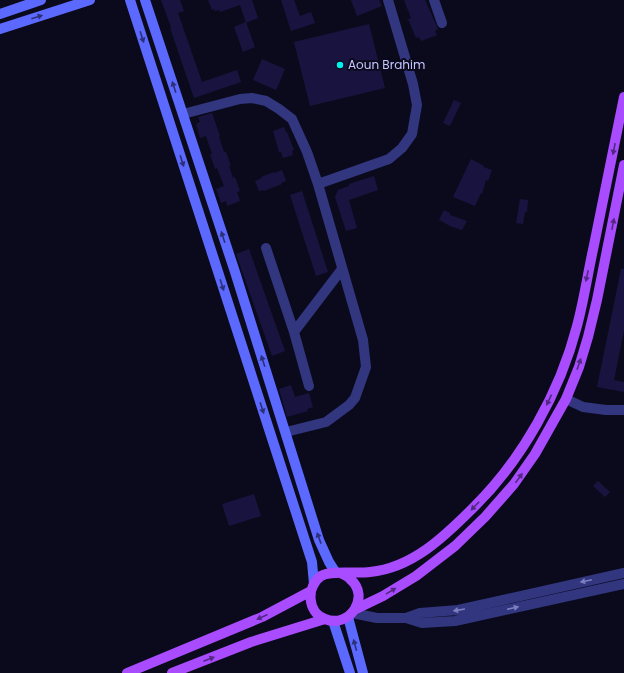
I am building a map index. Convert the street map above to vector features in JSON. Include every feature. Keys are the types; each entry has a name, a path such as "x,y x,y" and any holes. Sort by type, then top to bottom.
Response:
{"main road":[{"path":"0,14 41,0"},
{"path":"0,28 90,0"},
{"path":"130,0 312,562 312,588 310,600 318,615 329,620 350,673"},
{"path":"146,0 286,432 319,540 329,562 338,573 350,578 355,584 358,592 359,601 352,613 363,673"},
{"path":"127,673 255,620 312,588 319,578 324,575 370,572 396,567 421,554 474,508 502,476 520,451 541,417 554,388 577,327 624,97"},
{"path":"172,673 252,642 329,620 342,620 416,576 455,546 485,517 514,484 535,454 566,399 588,338 624,164"}],"street":[{"path":"318,184 388,159 402,148 412,134 417,105 413,84 388,0"},
{"path":"434,0 442,22"},
{"path":"183,114 240,99 252,98 266,101 292,119 318,184 363,340 366,368 355,398 349,405 326,422 286,432"},
{"path":"266,248 294,332 309,386"},
{"path":"294,332 342,269"},
{"path":"566,399 583,407 606,410 624,410"},
{"path":"406,618 420,613 458,610 624,574"},
{"path":"352,613 377,618 406,618 422,623 455,621 624,584"}],"building":[{"path":"161,0 180,0 184,11 178,13 202,82 237,70 241,82 194,98"},
{"path":"208,0 252,0 258,18 246,23 240,5 220,12 219,10 212,10"},
{"path":"281,0 294,0 300,16 311,12 315,23 291,31"},
{"path":"351,0 379,0 382,6 357,16"},
{"path":"404,0 425,0 438,29 435,31 437,35 421,41 419,37 416,38 408,19 411,18"},
{"path":"246,22 255,47 243,52 234,27"},
{"name":"Aoun Brahim","path":"369,24 385,88 310,106 294,42"},
{"path":"262,59 285,69 276,90 253,80"},
{"path":"454,100 461,103 450,126 443,123"},
{"path":"212,113 224,152 226,152 231,166 229,166 233,178 235,177 240,191 237,192 240,201 227,206 226,201 221,203 216,189 224,186 217,168 215,169 206,136 200,138 196,124 200,122 198,117"},
{"path":"284,127 294,150 292,151 293,155 283,158 281,152 279,152 273,131"},
{"path":"471,159 484,166 483,167 492,170 488,181 486,180 482,194 481,193 475,206 453,197"},
{"path":"282,170 286,181 264,191 259,191 255,181 262,178 261,177"},
{"path":"374,176 378,190 349,200 357,228 346,231 335,197 338,190 349,186 349,184"},
{"path":"302,191 328,272 316,276 290,195"},
{"path":"520,199 528,200 527,212 525,212 523,224 516,223"},
{"path":"444,210 450,213 450,215 467,221 462,230 439,220"},
{"path":"249,249 285,351 272,356 236,254"},
{"path":"621,269 624,269 624,330 614,380 624,382 624,392 597,387"},
{"path":"291,385 295,397 309,393 313,407 307,409 308,411 287,417 279,389"},
{"path":"598,481 610,492 605,497 593,486"},
{"path":"254,494 261,516 229,526 222,504"}],"place":[{"name":"Aoun Brahim","path":"340,65"}]}
